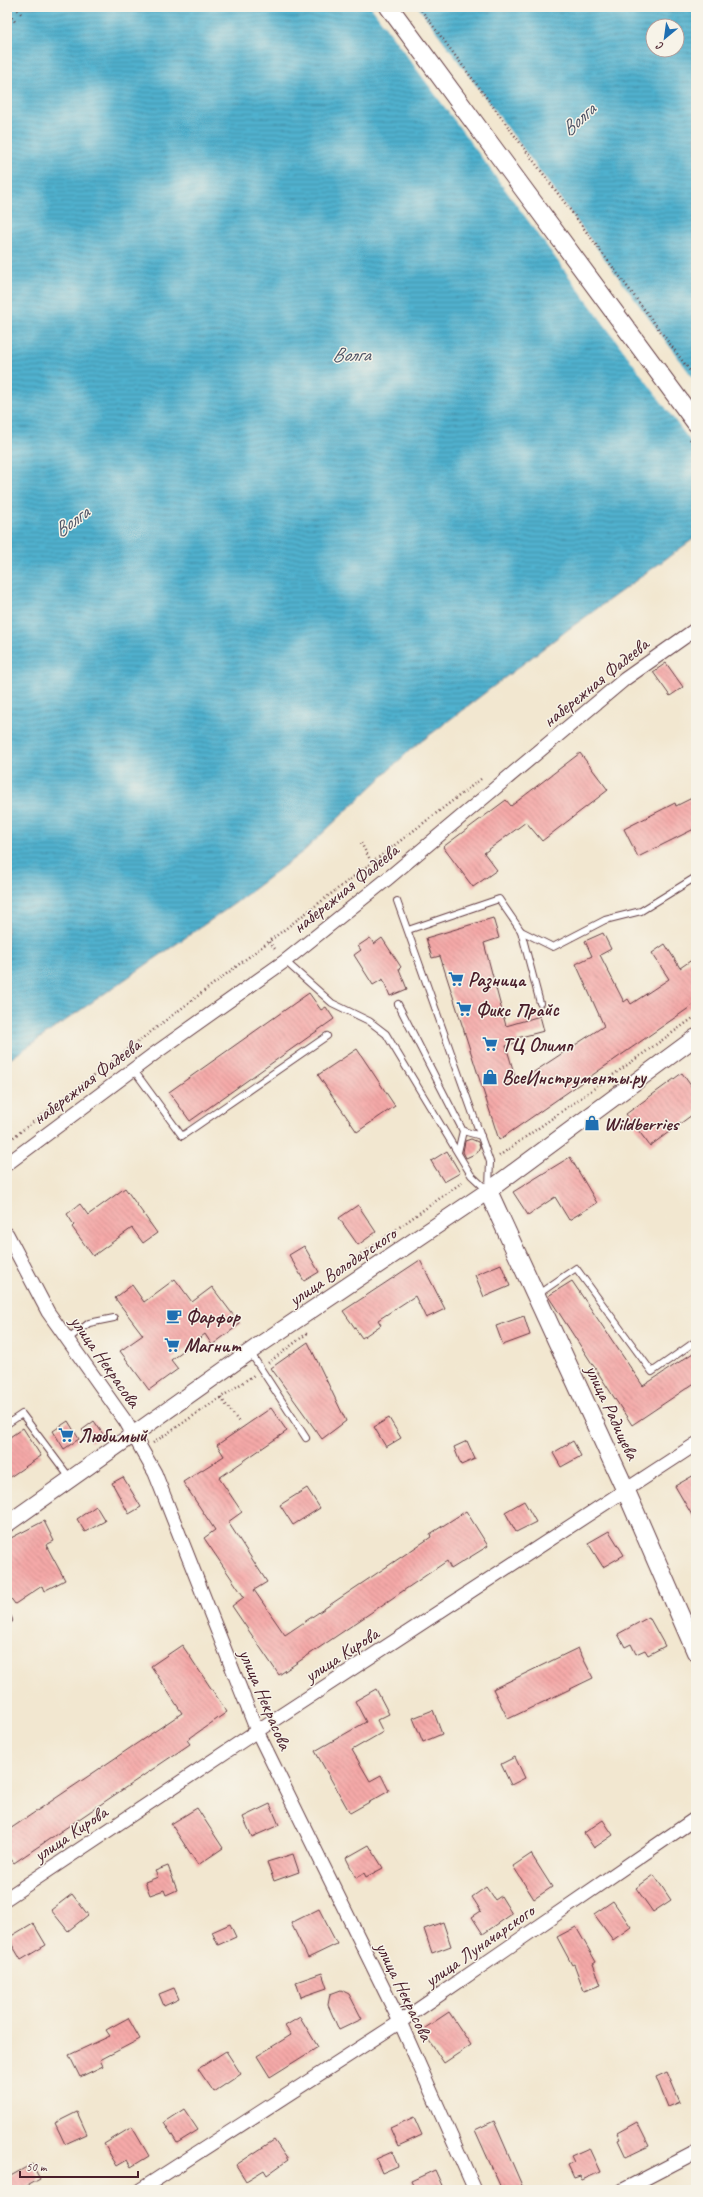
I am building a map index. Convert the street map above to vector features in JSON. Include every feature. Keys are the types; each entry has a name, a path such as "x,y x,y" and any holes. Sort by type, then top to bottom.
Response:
{"main road":[{"path":"389,7 696,424"},
{"name":"улица Радищева","path":"488,1191 626,1491 696,1652"}],"street":[{"name":"набережная Фадеева","path":"7,1164 133,1069 285,960 386,880 625,679 696,629"},
{"name":"улица Володарского","path":"7,1524 134,1436 250,1352 488,1191 696,1037"},
{"name":"улица Некрасова","path":"7,1234 48,1312 134,1436 155,1473 257,1731 400,2022 475,2190"},
{"name":"улица Кирова","path":"7,1898 257,1731 696,1444"},
{"name":"улица Луначарского","path":"140,2190 400,2022 696,1818"},
{"path":"623,2190 696,2152"}],"lane":[{"path":"521,931 553,947 605,920 641,911 696,877"},
{"path":"408,930 499,899 521,931 540,1003"},
{"path":"397,901 490,1162 488,1191"},
{"path":"285,960 332,1003 369,1021 386,1034 471,1175 488,1191"},
{"path":"398,1004 463,1130 458,1152"},
{"path":"133,1069 182,1136 327,1036"},
{"path":"463,1130 481,1136"},
{"path":"537,1296 576,1268 652,1372 696,1341"},
{"path":"67,1340 89,1323 114,1318"},
{"path":"250,1352 306,1438"},
{"path":"7,1424 22,1414 71,1480"}],"path":[{"path":"15,7 23,16"},
{"path":"419,7 696,380"},
{"path":"7,11 16,23"},
{"path":"7,1142 487,775"},
{"path":"361,844 372,863"},
{"path":"490,1162 696,1016"},
{"path":"322,1282 471,1175"},
{"path":"221,1398 239,1422"}],"water":[{"name":"Волга","path":"7,7 696,7 696,537 566,631 410,750 305,850 234,904 7,1061"}],"pier":[{"path":"371,7 418,7 696,382 696,449"}],"building":[{"path":"666,663 683,687 670,696 653,672"},
{"path":"580,753 608,790 542,841 526,822 484,853 497,870 473,887 443,847 506,800 511,806"},
{"path":"696,796 696,828 638,857 624,829 675,803 676,806"},
{"path":"493,918 499,938 484,943 506,1026 540,1016 544,1031 517,1038 518,1042 506,1046 517,1083 604,1026 576,964 592,956 585,941 603,933 611,949 600,955 624,1002 628,999 631,1004 669,979 652,953 665,944 680,968 696,957 696,1003 499,1140 440,956 432,958 426,938"},
{"path":"370,938 374,944 382,938 401,967 399,969 407,989 390,996 383,979 373,985 354,955 361,950 358,946"},
{"path":"309,993 321,1010 326,1007 334,1019 190,1121 169,1092"},
{"path":"357,1049 395,1106 357,1132 318,1075"},
{"path":"682,1073 696,1093 696,1112 650,1146 626,1114"},
{"path":"471,1139 478,1142 480,1146 477,1153 466,1158 463,1152 465,1141"},
{"path":"447,1151 460,1173 444,1182 431,1161"},
{"path":"570,1157 597,1203 569,1220 555,1197 528,1215 513,1192"},
{"path":"125,1188 157,1233 143,1243 132,1228 93,1256 72,1227 74,1225 67,1214 80,1204 88,1215"},
{"path":"358,1205 376,1232 358,1245 339,1218"},
{"path":"304,1246 319,1272 304,1281 289,1255"},
{"path":"420,1260 445,1309 426,1318 415,1296 378,1320 381,1325 362,1338 343,1311"},
{"path":"501,1264 510,1286 484,1297 475,1275"},
{"path":"175,1279 192,1302 212,1287 240,1324 212,1345 205,1334 171,1360 178,1369 149,1390 120,1351 143,1335 115,1298 132,1285 144,1302"},
{"path":"572,1281 643,1386 696,1351 696,1382 632,1425 548,1296"},
{"path":"524,1316 530,1335 503,1345 496,1326"},
{"path":"308,1342 346,1421 322,1439 271,1368"},
{"path":"271,1408 287,1431 219,1478 242,1512 228,1522 267,1582 254,1590 285,1635 431,1537 430,1534 466,1511 488,1546 451,1569 447,1561 279,1675 232,1606 244,1597 204,1538 215,1530 183,1482 224,1456 217,1445"},
{"path":"389,1418 401,1438 386,1447 374,1427"},
{"name":"Любимый","path":"68,1421 79,1439 64,1449 53,1431"},
{"path":"94,1421 103,1434 91,1442 82,1430"},
{"path":"23,1428 41,1456 7,1479 7,1439"},
{"path":"467,1441 475,1459 461,1465 454,1447"},
{"path":"573,1441 581,1456 561,1467 553,1453"},
{"path":"696,1474 696,1522 675,1486"},
{"path":"123,1477 141,1507 129,1514 112,1483"},
{"path":"307,1488 320,1508 293,1525 280,1505"},
{"path":"524,1501 536,1522 516,1532 505,1512"},
{"path":"96,1506 105,1521 85,1532 77,1519"},
{"path":"44,1521 54,1541 46,1545 65,1580 44,1591 42,1586 15,1604 7,1593 7,1540"},
{"path":"609,1531 624,1555 603,1567 588,1543"},
{"path":"649,1617 665,1646 648,1655 645,1650 636,1654 631,1644 625,1647 618,1634"},
{"path":"182,1645 227,1712 187,1740 190,1744 14,1863 7,1854 7,1831 182,1713 151,1666"},
{"path":"578,1648 593,1678 508,1719 493,1689"},
{"path":"376,1689 389,1714 377,1720 383,1732 352,1750 370,1781 381,1775 389,1791 350,1813 315,1751 366,1722 355,1701"},
{"path":"433,1710 442,1734 423,1742 413,1718"},
{"path":"515,1757 525,1778 511,1785 501,1764"},
{"path":"270,1804 279,1825 252,1837 243,1817"},
{"path":"197,1808 223,1848 198,1865 171,1824"},
{"path":"603,1820 613,1835 594,1848 584,1833"},
{"path":"369,1845 383,1868 366,1877 364,1873 356,1878 346,1858"},
{"path":"293,1854 299,1872 274,1881 267,1862"},
{"path":"531,1854 552,1887 534,1899 513,1866"},
{"path":"168,1866 177,1890 166,1895 164,1890 150,1895 145,1882 158,1877 155,1871"},
{"path":"654,1875 671,1900 653,1912 636,1888"},
{"path":"486,1887 495,1900 501,1896 512,1914 483,1934 472,1917 481,1911 472,1897"},
{"path":"72,1894 88,1915 68,1931 51,1910"},
{"path":"613,1901 631,1927 613,1940 594,1914"},
{"path":"319,1909 337,1944 308,1958 291,1923"},
{"path":"443,1922 451,1946 432,1953 424,1929"},
{"path":"33,1923 46,1945 21,1960 8,1938"},
{"path":"230,1924 236,1937 218,1945 212,1932"},
{"path":"576,1927 596,1962 593,1964 601,1985 584,1991 574,1964 572,1965 557,1937"},
{"path":"322,1973 327,1988 301,1997 296,1982"},
{"path":"174,1988 179,1999 164,2006 159,1994"},
{"path":"341,1990 349,1994 362,2019 339,2030 328,2005 330,1994"},
{"path":"449,2012 471,2045 444,2063 422,2030"},
{"path":"300,2017 318,2047 270,2077 257,2056 291,2035 285,2026"},
{"path":"128,2018 140,2039 100,2060 103,2066 80,2077 69,2055 110,2036 106,2030"},
{"path":"226,2051 241,2074 214,2092 198,2069"},
{"path":"667,2072 680,2102 668,2107 656,2077"},
{"path":"184,2109 198,2130 177,2143 164,2122"},
{"path":"77,2112 87,2134 65,2144 55,2123"},
{"path":"414,2117 422,2135 398,2146 390,2128"},
{"path":"494,2121 524,2190 502,2190 475,2130"},
{"path":"637,2122 649,2146 626,2157 618,2140 620,2139 617,2133"},
{"path":"132,2127 149,2156 131,2167 127,2160 117,2166 104,2144"},
{"path":"274,2140 288,2160 267,2175 264,2170 246,2181 236,2165"},
{"path":"589,2148 600,2172 582,2180 580,2176 574,2178 568,2165 574,2162 571,2156"},
{"path":"392,2152 398,2166 382,2173 376,2159"},
{"path":"32,2164 40,2179 20,2190 10,2190 7,2185 7,2178"},
{"path":"435,2170 444,2190 415,2190 411,2181"}],"place":[{"name":"Разница","path":"456,979"},
{"name":"Фикс Прайс","path":"464,1009"},
{"name":"ТЦ Олимп","path":"490,1044"},
{"name":"ВсеИнструменты.ру","path":"490,1077"},
{"name":"Wildberries","path":"592,1123"},
{"name":"Фарфор","path":"174,1316"},
{"name":"Магнит","path":"172,1345"},
{"name":"Любимый","path":"66,1435"}]}
